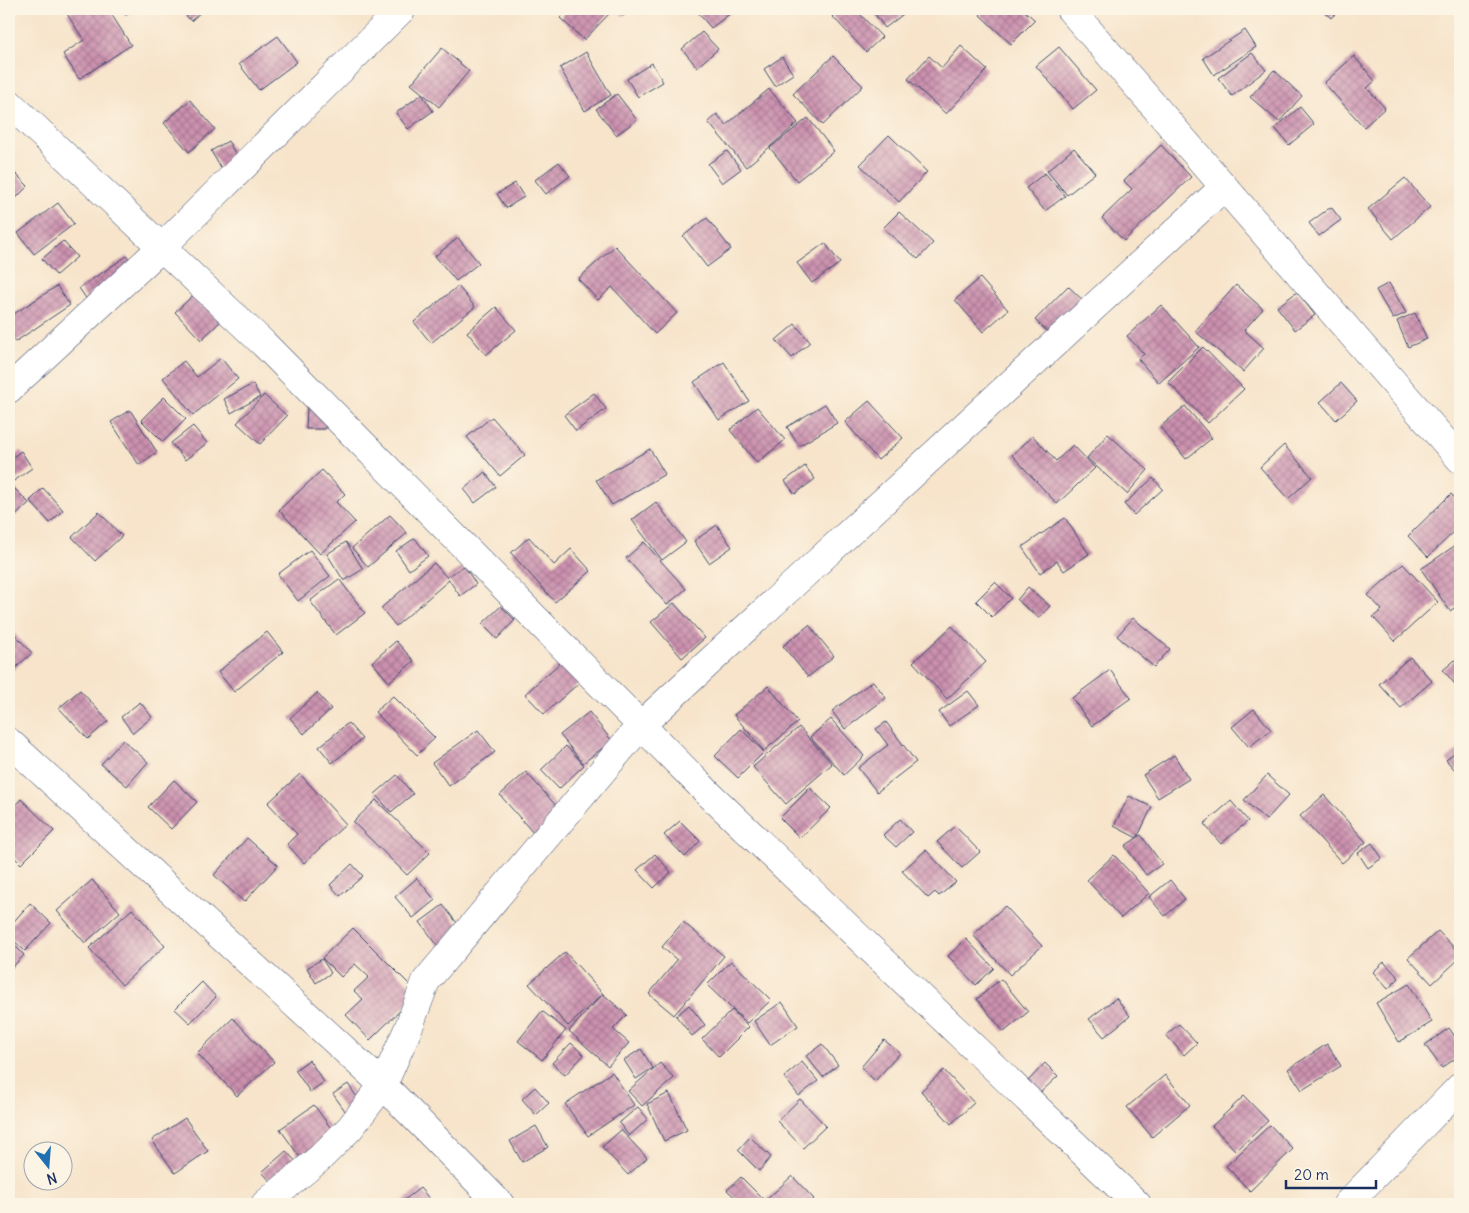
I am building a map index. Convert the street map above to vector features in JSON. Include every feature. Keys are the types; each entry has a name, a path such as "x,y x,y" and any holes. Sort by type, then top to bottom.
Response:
{"street":[{"path":"9,389 162,247 402,9"},
{"path":"1070,9 1460,459"},
{"path":"9,103 264,344 708,792 1137,1204"},
{"path":"265,1204 320,1158 350,1128 383,1085 408,1029 426,980 641,725 1224,187"},
{"path":"9,742 383,1085 500,1204"},
{"path":"1347,1204 1460,1087"}],"building":[{"path":"75,9 108,9 131,45 79,79 63,54 84,40 67,14"},
{"path":"120,9 134,9 126,15"},
{"path":"180,9 204,9 191,21"},
{"path":"569,9 603,9 609,14 584,40 560,18"},
{"path":"616,9 631,9 623,16"},
{"path":"695,9 736,9 711,28"},
{"path":"840,9 855,9 882,37 866,52 832,16"},
{"path":"871,9 910,9 885,28"},
{"path":"985,9 1022,9 1035,20 1011,44 980,15"},
{"path":"1321,9 1340,9 1331,18"},
{"path":"1245,30 1256,47 1214,75 1203,58"},
{"path":"702,32 718,49 697,67 682,49"},
{"path":"278,36 297,62 259,90 239,64"},
{"path":"961,46 987,70 946,114 908,79 929,56 942,68"},
{"path":"1059,47 1096,90 1073,109 1036,66"},
{"path":"442,48 469,71 439,107 411,84"},
{"path":"586,52 611,95 585,111 560,68"},
{"path":"1252,53 1266,70 1232,96 1218,78"},
{"path":"833,56 863,86 823,125 793,94"},
{"path":"1354,56 1375,81 1367,88 1385,108 1364,127 1324,83"},
{"path":"782,57 793,74 775,86 764,69"},
{"path":"652,63 663,82 638,97 627,79"},
{"path":"1274,70 1302,96 1279,122 1250,97"},
{"path":"769,89 798,123 746,167 708,122 717,114 726,125"},
{"path":"422,94 433,111 408,129 396,113"},
{"path":"617,94 637,120 616,135 596,109"},
{"path":"190,100 215,129 189,152 164,123"},
{"path":"1300,107 1314,124 1289,145 1275,128"},
{"path":"808,118 834,151 797,181 770,148"},
{"path":"889,135 927,172 899,202 860,165"},
{"path":"228,141 239,160 222,170 211,151"},
{"path":"1161,145 1191,177 1124,241 1102,218 1132,189 1124,181"},
{"path":"1074,148 1095,173 1067,195 1047,171"},
{"path":"727,151 741,169 722,183 708,164"},
{"path":"559,162 570,176 546,194 535,180"},
{"path":"9,167 28,186 9,205"},
{"path":"1045,173 1065,196 1045,211 1026,188"},
{"path":"1405,178 1430,207 1393,239 1368,209"},
{"path":"515,183 524,197 506,208 497,194"},
{"path":"58,203 74,224 34,254 18,233"},
{"path":"1331,207 1341,220 1319,236 1309,223"},
{"path":"899,212 933,243 918,259 883,228"},
{"path":"707,218 731,249 707,267 683,236"},
{"path":"458,238 479,263 456,281 435,256"},
{"path":"63,241 77,257 56,275 42,259"},
{"path":"825,243 840,263 812,283 797,263"},
{"path":"615,246 677,313 655,334 612,287 598,300 578,279"},
{"path":"127,256 142,279 95,311 79,288"},
{"path":"980,278 1008,310 983,332 955,300"},
{"path":"1389,283 1406,313 1393,319 1376,290"},
{"path":"1236,285 1263,309 1244,330 1264,348 1243,372 1195,331"},
{"path":"57,286 70,305 15,342 9,332 9,317"},
{"path":"458,286 475,307 431,343 414,322"},
{"path":"1068,286 1089,306 1056,340 1035,320"},
{"path":"198,291 223,319 201,340 175,312"},
{"path":"1297,292 1315,315 1295,330 1277,307"},
{"path":"1161,305 1199,347 1159,383 1138,359 1144,354 1127,336"},
{"path":"496,307 516,330 486,355 467,332"},
{"path":"1415,313 1427,339 1408,347 1397,321"},
{"path":"795,324 810,342 792,358 776,340"},
{"path":"1203,347 1244,389 1208,423 1168,382"},
{"path":"221,358 238,379 193,415 163,378 184,361 197,377"},
{"path":"724,362 749,401 719,420 694,382"},
{"path":"1341,383 1357,401 1336,420 1320,402"},
{"path":"253,384 260,397 231,413 224,399"},
{"path":"594,393 606,409 576,431 564,415"},
{"path":"264,395 287,416 260,444 237,423"},
{"path":"164,397 186,419 163,442 141,420"},
{"path":"869,401 903,438 878,460 845,422"},
{"path":"825,404 837,423 799,446 787,427"},
{"path":"307,405 325,406 325,429 306,429"},
{"path":"1185,406 1212,438 1186,459 1160,427"},
{"path":"757,407 785,440 757,463 730,430"},
{"path":"130,410 157,452 139,465 111,422"},
{"path":"492,417 525,455 500,476 467,437"},
{"path":"193,426 207,443 185,460 171,443"},
{"path":"1108,434 1148,470 1127,494 1087,458"},
{"path":"1033,436 1056,461 1073,445 1095,468 1057,504 1012,455"},
{"path":"1284,445 1312,477 1288,499 1260,467"},
{"path":"650,449 665,474 612,505 596,480"},
{"path":"21,451 32,468 11,483 9,480 9,460"},
{"path":"805,466 815,479 795,494 785,481"},
{"path":"322,470 345,494 336,502 355,522 320,554 279,510"},
{"path":"485,472 496,487 475,503 464,489"},
{"path":"1153,478 1163,489 1134,515 1124,504"},
{"path":"9,483 29,503 9,522"},
{"path":"43,488 63,510 50,523 30,501"},
{"path":"1451,494 1460,503 1460,526 1428,557 1408,536"},
{"path":"656,502 686,542 662,560 632,520"},
{"path":"99,512 122,536 95,561 72,537"},
{"path":"390,515 407,533 368,567 352,548"},
{"path":"1065,518 1089,554 1064,571 1057,561 1040,573 1022,547"},
{"path":"717,525 732,547 709,563 694,541"},
{"path":"529,537 554,565 571,549 591,571 555,602 511,553"},
{"path":"415,538 428,556 409,570 396,551"},
{"path":"346,542 363,569 344,581 327,554"},
{"path":"644,542 686,589 667,605 626,558"},
{"path":"1460,542 1460,604 1450,611 1421,569"},
{"path":"310,550 330,576 298,601 278,574"},
{"path":"434,563 449,580 396,626 381,608"},
{"path":"1403,564 1438,602 1395,641 1373,617 1382,610 1368,595"},
{"path":"464,566 476,584 460,596 447,577"},
{"path":"339,579 365,613 336,635 310,601"},
{"path":"995,582 1011,598 992,617 976,601"},
{"path":"1028,587 1050,606 1039,618 1017,600"},
{"path":"674,603 705,638 682,658 651,622"},
{"path":"501,606 515,620 497,639 482,624"},
{"path":"1133,618 1170,649 1154,667 1117,636"},
{"path":"809,625 834,656 808,677 783,646"},
{"path":"952,626 986,662 947,699 913,662"},
{"path":"9,628 32,653 9,674"},
{"path":"267,632 283,652 234,692 218,672"},
{"path":"396,641 414,661 389,682 372,662"},
{"path":"1460,656 1460,690 1443,670"},
{"path":"1410,657 1432,681 1401,708 1379,684"},
{"path":"562,661 580,682 544,714 525,694"},
{"path":"1110,670 1131,698 1092,726 1072,698"},
{"path":"873,681 886,698 845,729 832,711"},
{"path":"768,686 798,722 764,751 734,715"},
{"path":"80,690 108,721 88,739 59,708"},
{"path":"968,691 979,705 949,726 939,712"},
{"path":"317,693 331,709 304,734 290,718"},
{"path":"393,696 435,738 417,755 375,712"},
{"path":"140,702 152,717 133,733 121,717"},
{"path":"1254,709 1271,730 1249,747 1232,727"},
{"path":"589,712 612,741 583,763 560,735"},
{"path":"831,719 864,756 844,775 810,737"},
{"path":"886,722 916,762 877,792 858,768 888,745 876,729"},
{"path":"348,723 362,739 332,763 319,747"},
{"path":"799,727 832,764 786,804 753,767"},
{"path":"741,729 764,752 738,778 715,756"},
{"path":"478,730 495,752 449,786 432,763"},
{"path":"123,740 148,762 127,786 101,764"},
{"path":"566,746 584,765 559,789 541,770"},
{"path":"1460,748 1460,768 1456,771 1446,760"},
{"path":"1174,755 1189,779 1158,798 1143,775"},
{"path":"526,772 567,818 541,842 500,795"},
{"path":"300,774 346,824 304,863 287,844 297,834 268,803"},
{"path":"397,775 413,794 391,812 375,794"},
{"path":"1267,775 1289,795 1266,820 1244,800"},
{"path":"174,780 197,802 171,829 148,807"},
{"path":"810,788 831,808 800,838 780,818"},
{"path":"1324,795 1366,842 1342,863 1300,816"},
{"path":"1129,796 1152,807 1137,838 1114,826"},
{"path":"21,799 54,831 21,864 9,852 9,812"},
{"path":"376,800 430,853 407,875 353,822"},
{"path":"1231,801 1248,821 1221,844 1204,824"},
{"path":"900,819 912,832 896,847 883,835"},
{"path":"680,821 700,841 685,857 664,835"},
{"path":"955,826 980,852 962,868 937,842"},
{"path":"1141,835 1162,864 1146,875 1125,846"},
{"path":"247,838 278,865 244,902 214,875"},
{"path":"1372,843 1382,858 1368,868 1358,853"},
{"path":"926,850 956,882 939,896 935,892 928,898 902,871"},
{"path":"655,854 671,872 654,888 637,870"},
{"path":"1114,855 1149,893 1121,918 1087,880"},
{"path":"352,864 363,876 340,896 330,885"},
{"path":"417,878 435,900 413,918 395,897"},
{"path":"92,880 120,912 85,943 57,911"},
{"path":"1170,880 1185,899 1165,916 1149,897"},
{"path":"30,903 51,923 25,951 9,936 9,927"},
{"path":"443,905 467,936 444,954 420,922"},
{"path":"1005,906 1042,946 1010,975 973,935"},
{"path":"132,909 165,946 122,985 89,948"},
{"path":"683,922 724,956 674,1015 649,994 677,960 662,947"},
{"path":"353,928 418,993 370,1040 346,1015 363,999 354,991 369,977 355,964 341,977 322,958"},
{"path":"1438,931 1460,954 1460,958 1432,984 1408,958"},
{"path":"9,939 24,955 9,971"},
{"path":"966,939 994,968 976,985 948,956"},
{"path":"565,952 603,994 568,1026 529,984"},
{"path":"322,959 331,973 316,983 307,968"},
{"path":"731,961 771,1000 747,1023 707,985"},
{"path":"1384,962 1399,978 1388,989 1373,972"},
{"path":"1001,979 1028,1012 1004,1032 977,999"},
{"path":"202,982 216,997 190,1023 175,1009"},
{"path":"1409,984 1432,1022 1399,1042 1376,1003"},
{"path":"603,994 627,1015 613,1029 629,1043 608,1066 569,1031"},
{"path":"1116,998 1130,1016 1104,1037 1089,1019"},
{"path":"782,1002 798,1026 770,1045 754,1021"},
{"path":"689,1005 705,1025 692,1036 676,1016"},
{"path":"732,1010 749,1027 719,1057 702,1039"},
{"path":"542,1011 566,1030 542,1060 518,1041"},
{"path":"233,1018 274,1062 237,1096 197,1053"},
{"path":"1179,1024 1197,1043 1184,1055 1166,1035"},
{"path":"1449,1028 1460,1044 1460,1055 1442,1068 1425,1045"},
{"path":"884,1040 900,1053 875,1081 861,1067"},
{"path":"571,1043 584,1055 565,1075 552,1063"},
{"path":"822,1044 838,1065 823,1077 806,1056"},
{"path":"1327,1044 1341,1066 1302,1090 1288,1069"},
{"path":"641,1049 653,1068 636,1079 624,1060"},
{"path":"309,1060 324,1082 310,1092 295,1070"},
{"path":"802,1062 818,1081 799,1096 784,1077"},
{"path":"660,1063 674,1078 642,1106 628,1091"},
{"path":"1045,1063 1058,1076 1040,1093 1028,1081"},
{"path":"944,1070 974,1103 951,1124 921,1091"},
{"path":"612,1072 634,1105 588,1136 565,1104"},
{"path":"1165,1075 1190,1105 1152,1137 1127,1107"},
{"path":"348,1084 365,1109 351,1119 333,1094"},
{"path":"535,1087 549,1103 536,1115 522,1099"},
{"path":"669,1093 687,1130 664,1141 647,1104"},
{"path":"1244,1096 1268,1121 1236,1151 1212,1126"},
{"path":"800,1099 826,1126 803,1148 777,1121"},
{"path":"314,1105 338,1138 304,1163 280,1129"},
{"path":"638,1107 648,1119 629,1136 619,1123"},
{"path":"185,1118 208,1151 175,1173 152,1140"},
{"path":"1270,1125 1293,1149 1250,1191 1226,1166"},
{"path":"536,1126 548,1147 522,1162 510,1141"},
{"path":"621,1130 647,1158 628,1175 602,1147"},
{"path":"750,1137 771,1157 759,1171 738,1150"},
{"path":"286,1151 303,1169 279,1191 262,1172"},
{"path":"792,1176 814,1199 809,1204 768,1204 765,1201"},
{"path":"741,1177 764,1200 760,1204 742,1204 727,1190"},
{"path":"420,1188 434,1204 399,1204"}]}
